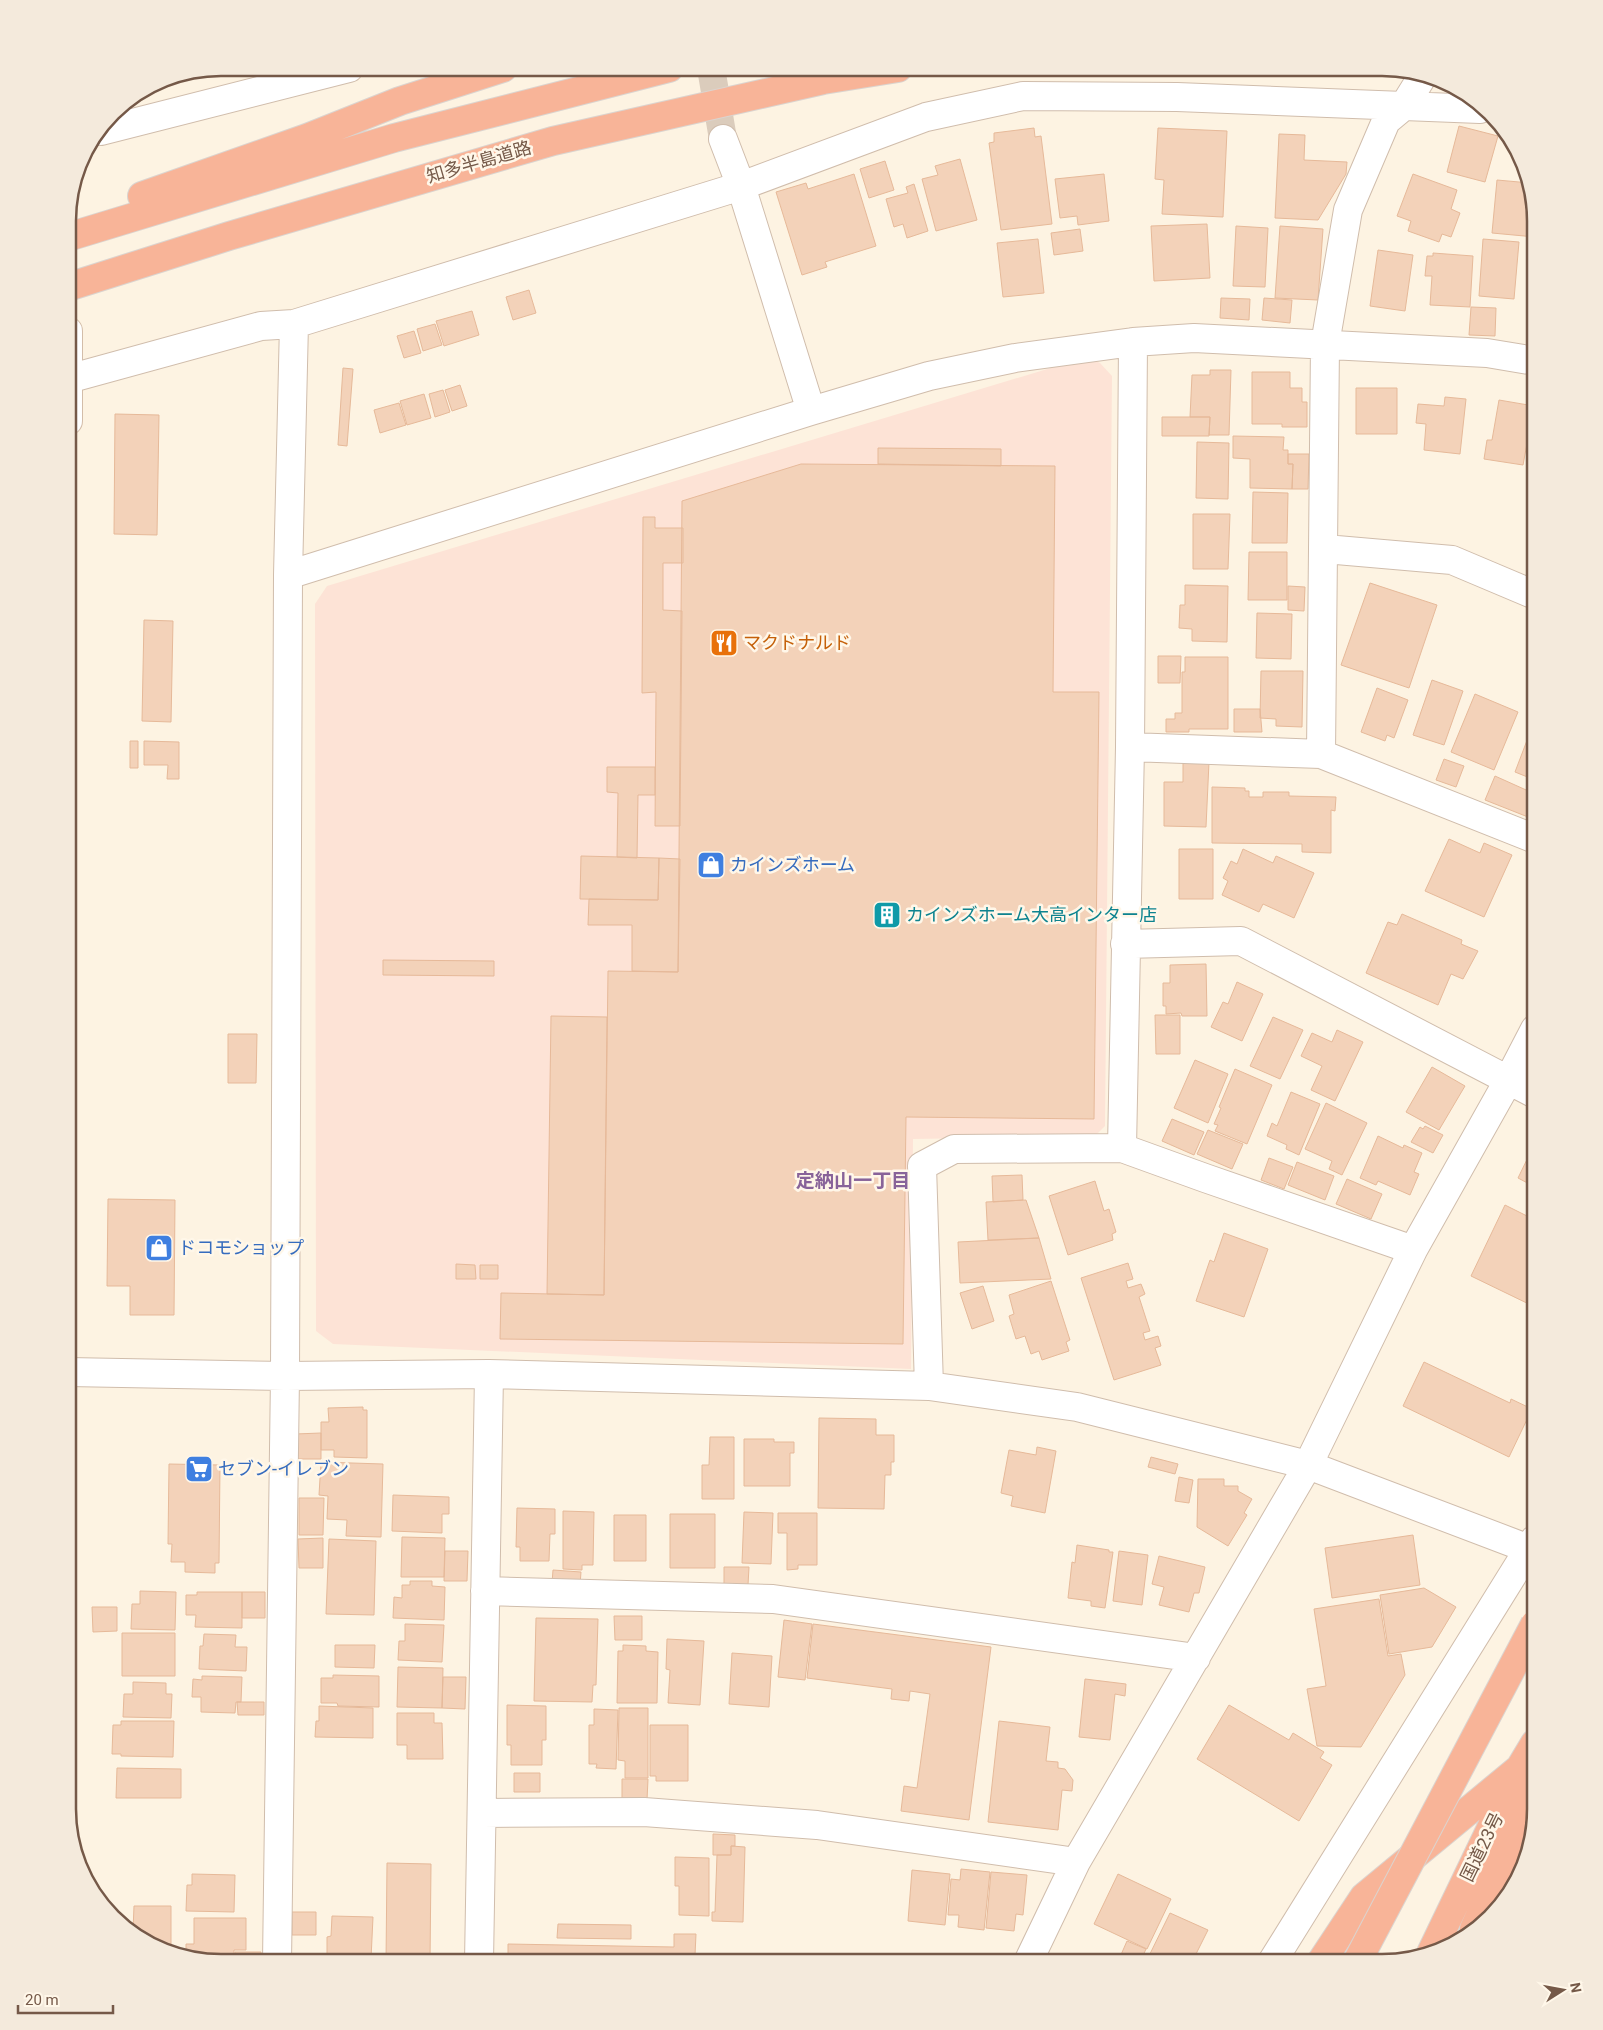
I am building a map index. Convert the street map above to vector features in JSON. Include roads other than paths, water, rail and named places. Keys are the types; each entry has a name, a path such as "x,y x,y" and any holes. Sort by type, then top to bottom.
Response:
{"highway":[{"path":"77,232 106,217 400,101 475,77"},
{"path":"77,225 394,138 634,77"},
{"name":"知多半島道路","path":"77,284 229,236 553,141 842,77"},
{"path":"1361,1954 1527,1641"},
{"name":"国道23号","path":"1436,1943 1527,1757"},
{"path":"1326,1954 1364,1897 1520,1768"},
{"path":"1481,1914 1527,1814"}],"street":[{"path":"110,129 314,77"},
{"path":"1321,754 1325,549 1325,344 1348,210 1386,121 1404,106 1419,81"},
{"path":"77,376 261,326 294,324 741,186 926,117 1023,96 1177,97 1473,109"},
{"path":"723,139 741,186 811,411"},
{"path":"276,1954 285,1376 288,575 294,324"},
{"path":"288,575 811,411 929,376 1015,358 1133,342 1194,338 1487,353 1527,360"},
{"path":"1122,1148 1130,747 1133,342"},
{"path":"1325,549 1452,560 1527,591"},
{"path":"1130,747 1321,754 1527,835"},
{"path":"1125,944 1241,941 1527,1090"},
{"path":"1032,1954 1076,1862 1308,1465 1414,1250 1527,1046"},
{"path":"929,1386 922,1166 954,1149 1122,1148 1414,1250"},
{"path":"76,1372 285,1376 489,1374 929,1386 1077,1408 1308,1465 1527,1542"},
{"path":"479,1954 489,1374"},
{"path":"1277,1954 1527,1552"},
{"path":"486,1591 773,1599 1196,1658"},
{"path":"483,1812 644,1812 817,1825 1076,1862"}],"tunnel":[{"path":"713,77 723,139"}],"place":[{"name":"マクドナルド","path":"724,643"},
{"name":"カインズホーム","path":"711,865"},
{"name":"カインズホーム大高インター店","path":"887,915"},
{"name":"ドコモショップ","path":"159,1248"},
{"name":"セブン-イレブン","path":"199,1469"}],"district":[{"name":"定納山一丁目","path":"853,1180"}]}
